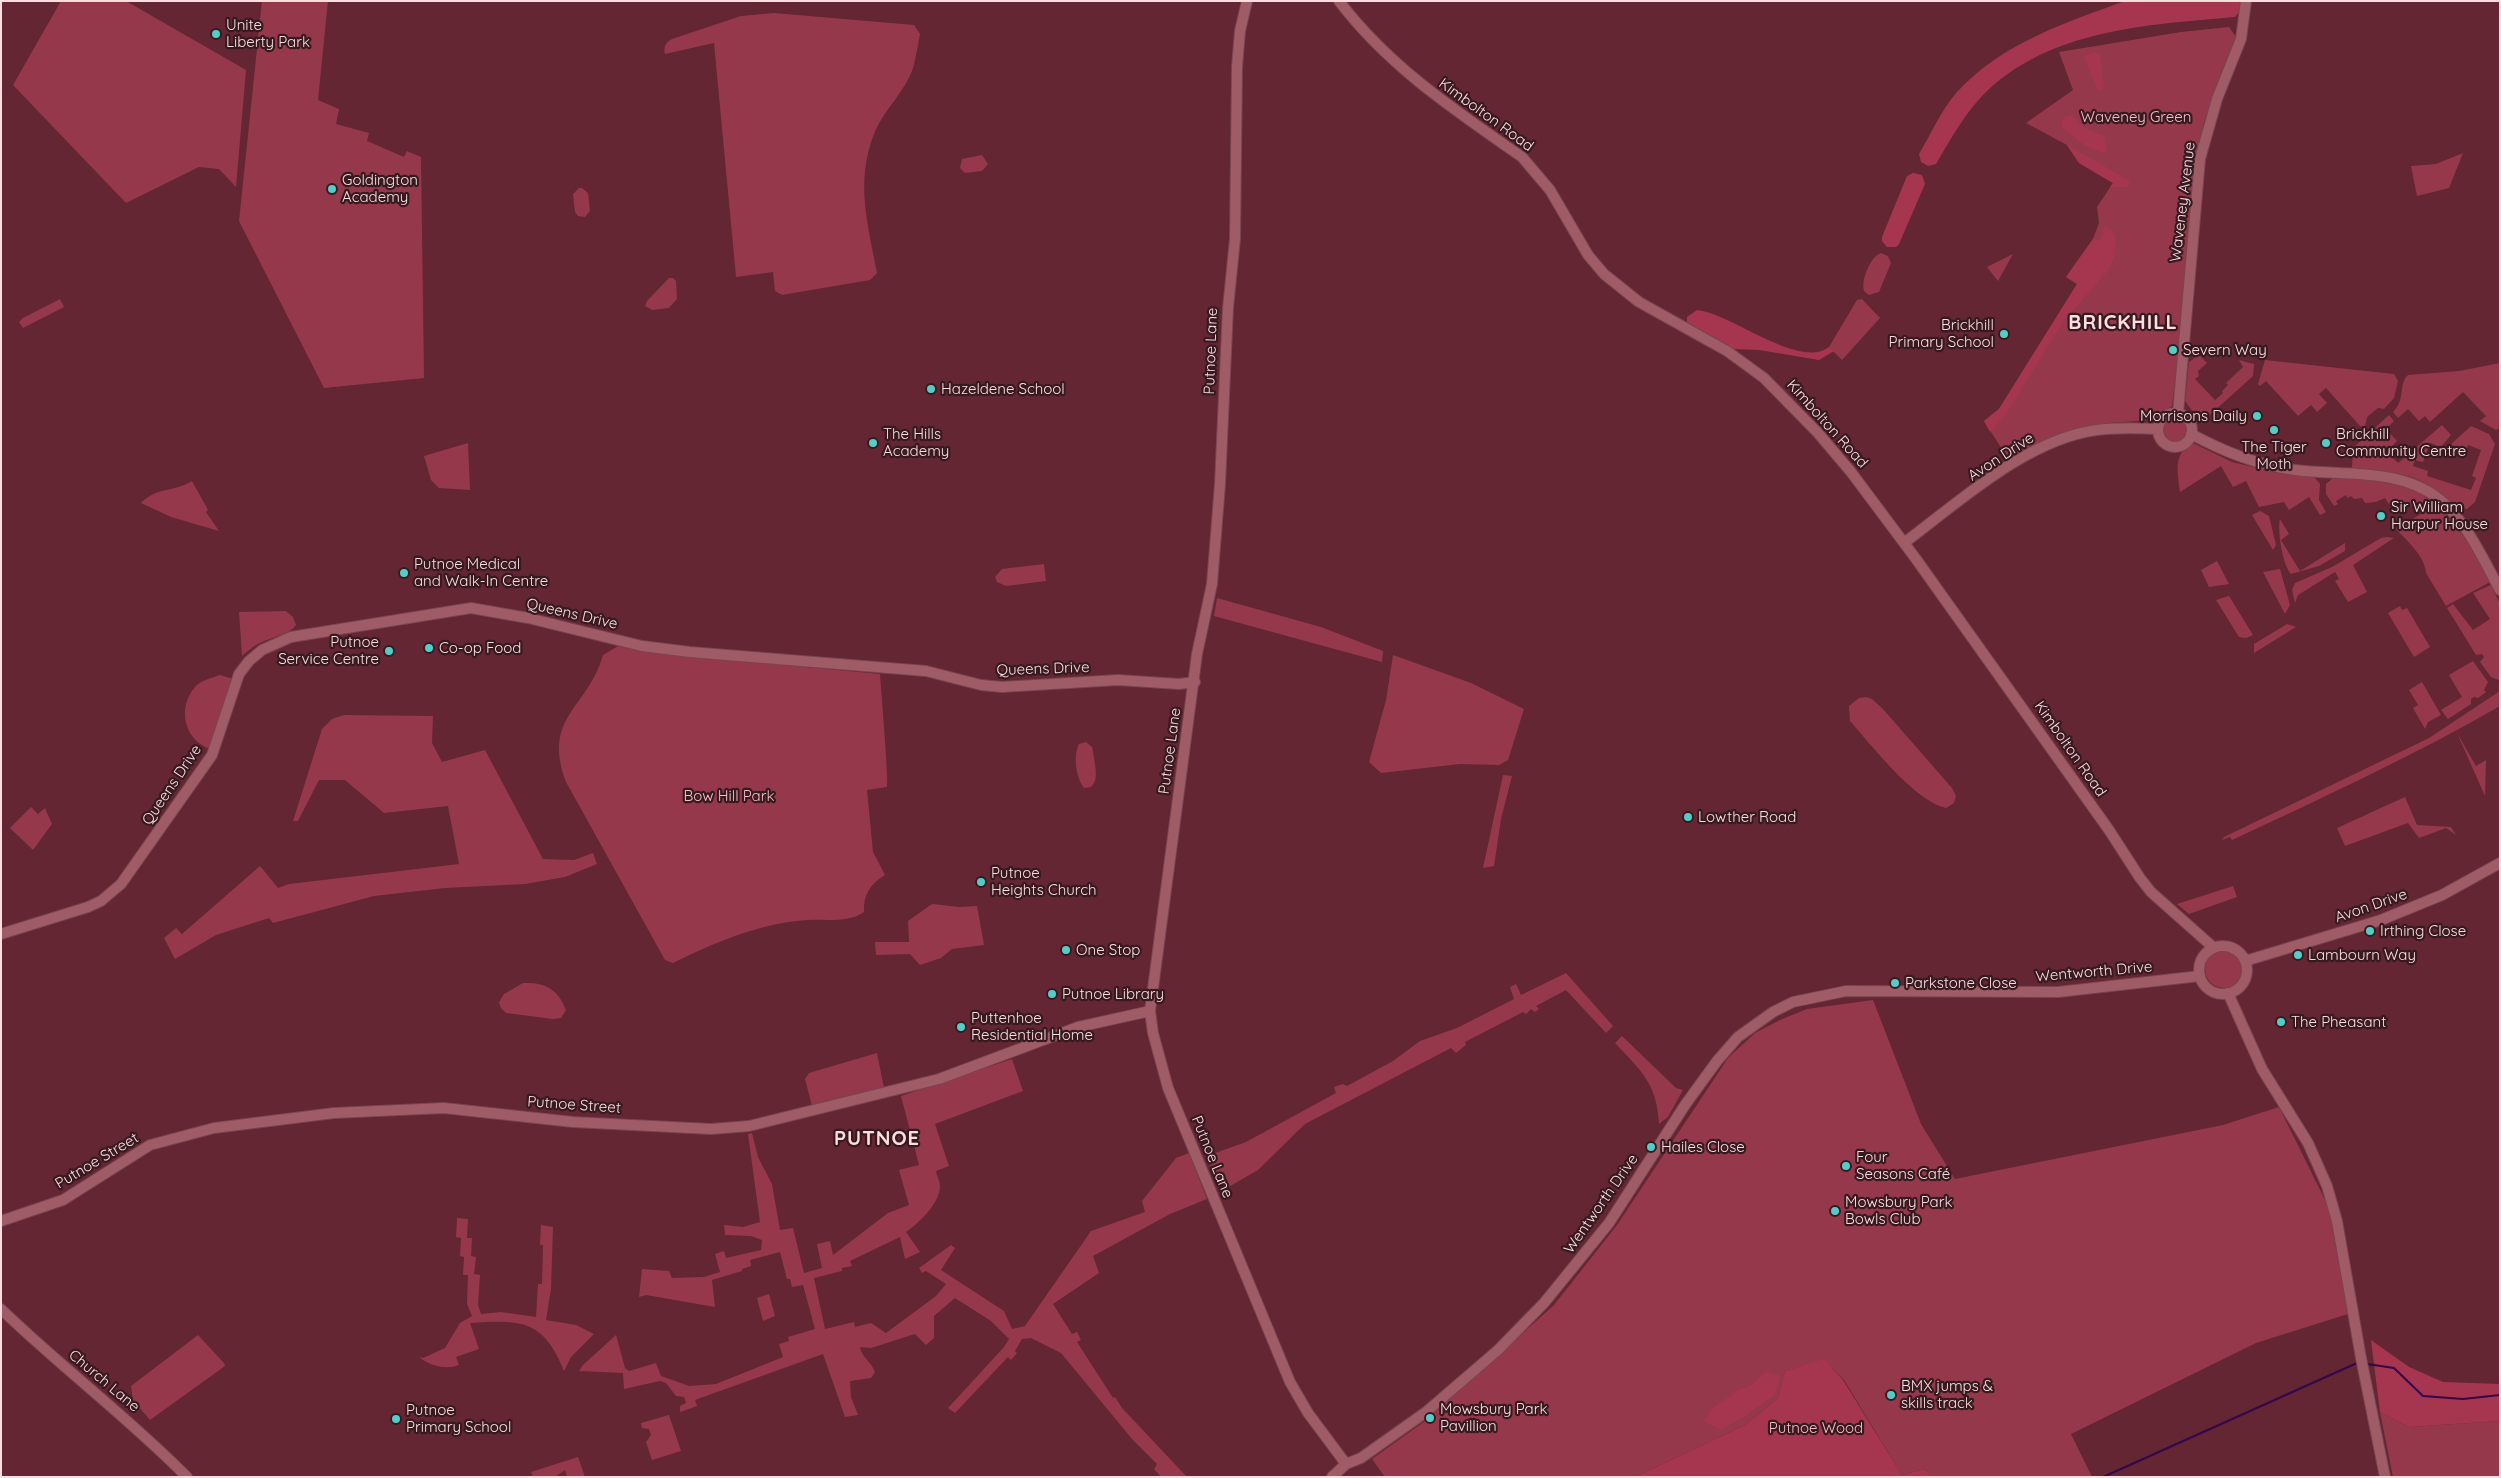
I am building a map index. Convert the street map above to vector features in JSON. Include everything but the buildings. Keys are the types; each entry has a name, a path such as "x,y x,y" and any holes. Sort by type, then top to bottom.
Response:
{"street":[{"name":"Putnoe Lane","path":"1247,1 1240,31 1237,67 1235,240 1228,308 1220,484 1212,584 1201,628 1150,1010 1153,1033 1168,1088 1290,1382 1308,1413 1346,1464"},
{"name":"Kimbolton Road","path":"1339,1 1379,46 1419,84 1522,157 1536,170 1588,255 1620,288 1655,313 1727,351 1764,378 1833,449 1904,543 2109,830 2140,878 2151,892 2214,948"},
{"name":"Waveney Avenue","path":"2178,413 2200,159 2217,99 2241,39 2246,1"},
{"path":"2172,413 2178,413 2187,418 2192,428 2192,434 2185,443 2174,446 2164,443 2158,429 2162,418 2172,413"},
{"name":"Avon Drive","path":"1904,543 2007,468 2046,445 2096,430 2158,429"},
{"path":"2192,434 2236,456 2269,466 2383,477 2408,482 2425,490 2449,508 2462,525 2484,558 2500,590"},
{"name":"Queens Drive","path":"1,934 101,901 121,884 212,755 239,674 249,661 262,650 291,638 471,608 528,618 642,646 690,652 926,671 981,685 1002,687 1118,680 1179,684 1195,682"},
{"name":"Avon Drive","path":"2245,961 2380,920 2442,895 2500,863"},
{"path":"2229,947 2241,954 2245,961 2247,968 2243,983 2228,993 2209,989 2200,976 2200,963 2203,956 2214,948 2229,947"},
{"name":"Wentworth Drive","path":"1332,1477 1346,1464 1361,1458 1426,1412 1498,1350 1544,1303 1609,1223 1685,1105 1717,1061 1738,1037 1773,1012 1793,1002 1846,990 2058,992 2200,976"},
{"path":"2228,993 2262,1069 2308,1142 2327,1186 2337,1221 2363,1370 2385,1477"},
{"name":"Putnoe Street","path":"1,1221 63,1200 150,1146 214,1128 326,1113 436,1108 573,1122 712,1129 749,1126 939,1079 1078,1028 1150,1010"},
{"name":"Church Lane","path":"1,1309 60,1364 144,1435 186,1477"}],"green space":[{"path":"61,1 126,1 246,70 236,187 219,169 199,167 126,203 13,85"},
{"name":"Goldington Academy","path":"262,1 328,1 318,100 339,109 336,124 369,133 367,141 404,157 407,151 421,157 424,378 324,388 239,221"},
{"path":"2125,1 2241,1 2240,11 2235,17 2168,23 2101,34 2069,43 2038,56 2009,73 1983,95 1963,119 1936,164 1928,166 1921,162 1919,154 1951,99 1975,75 1994,60 2035,36"},
{"path":"774,13 914,25 920,34 913,68 905,85 878,126 868,152 864,187 865,204 877,273 870,280 782,295 775,291 773,272 736,277 714,43 665,54 664,49 672,39 741,16"},
{"name":"Waveney Green","path":"2229,27 2236,37 2204,122 2197,158 2187,282 2172,406 2151,420 2109,423 2061,434 2009,460 1984,421 1999,409 2077,284 2066,277 2093,239 2099,223 2097,207 2113,183 2079,163 2067,145 2026,123 2073,90 2059,52 2181,32"},
{"path":"2095,52 2100,55 2104,88 2098,91 2084,56"},
{"path":"2067,116 2072,116 2090,131 2104,135 2107,153 2088,147 2062,127 2062,120"},
{"path":"2067,145 2130,181 2127,187 2110,187 2113,183 2079,163"},
{"path":"2463,153 2449,188 2417,196 2411,166 2436,164"},
{"path":"982,155 988,164 982,171 965,173 960,168 962,159"},
{"path":"1913,173 1922,175 1925,184 1899,244 1896,247 1887,247 1882,241 1882,237 1907,176"},
{"path":"579,188 588,193 590,211 585,217 578,216 575,212 573,194"},
{"path":"2105,226 2112,231 2115,237 2116,251 2110,268 2064,320 2006,414 1990,432 1984,421 1999,409 2077,284 2066,277 2093,239 2100,241"},
{"path":"1881,253 1888,256 1891,263 1879,292 1869,295 1864,291 1863,286 1865,275 1873,259"},
{"path":"2013,254 1998,281 1987,267"},
{"path":"669,278 673,278 676,281 677,299 669,308 652,310 645,306 647,301"},
{"path":"60,299 64,307 23,328 19,322 23,318"},
{"path":"1862,299 1880,318 1842,360 1829,347 1857,300"},
{"path":"1697,310 1728,320 1783,346 1800,351 1816,352 1829,347 1834,351 1819,360 1759,350 1733,349 1687,324 1687,317"},
{"path":"2199,355 2207,363 2198,371 2199,376 2195,379 2215,400 2223,393 2222,391 2228,385 2226,383 2243,367 2239,360 2254,364 2253,376 2201,423 2185,401 2189,362"},
{"path":"2265,360 2394,374 2398,381 2394,398 2384,409 2378,408 2367,417 2365,427 2360,426 2326,388 2319,394 2327,403 2317,412 2311,405 2298,416 2266,381 2260,386 2258,384"},
{"path":"2500,363 2500,428 2496,430 2480,421 2486,416 2463,392 2430,422 2425,416 2419,421 2408,409 2398,418 2393,412 2397,407 2403,383 2408,375 2459,371"},
{"path":"2389,415 2394,421 2386,429 2397,441 2391,447 2396,452 2392,457 2398,463 2442,425 2451,435 2441,447 2430,443 2423,462 2415,460 2413,466 2428,471 2427,476 2471,490 2476,478 2472,476 2481,450 2468,445 2466,451 2449,446 2471,426 2489,434 2495,444 2475,502 2467,509 2461,508 2426,484 2411,477 2389,472 2352,468 2353,448"},
{"path":"2175,416 2184,420 2188,429 2184,438 2175,442 2166,438 2162,429 2166,420"},
{"path":"468,443 470,490 439,488 431,480 424,456"},
{"path":"2193,443 2232,462 2278,473 2314,477 2320,484 2319,500 2326,512 2320,515 2309,497 2289,510 2284,502 2259,507 2246,481 2233,487 2221,466 2180,492 2179,458 2186,447"},
{"path":"2333,478 2390,483 2408,488 2424,496 2451,520 2472,550 2490,582 2446,606 2426,573 2419,555 2396,529 2421,514 2415,504 2411,506 2408,502 2405,505 2402,501 2391,507 2385,498 2376,502 2365,503 2362,498 2354,499 2351,496 2347,498 2346,495 2336,501 2338,504 2334,506 2326,494 2326,484"},
{"path":"192,481 208,510 206,512 219,531 171,517 141,503 153,494 185,485"},
{"path":"2260,511 2269,516 2276,545 2273,550 2252,515"},
{"path":"2280,519 2289,534 2281,540 2300,571 2345,543 2345,551 2319,566 2291,574 2285,564 2281,548"},
{"path":"2381,538 2394,538 2353,565 2367,592 2348,602 2335,581 2339,579 2335,572 2298,595 2295,603 2292,590 2295,583 2332,567"},
{"path":"2217,561 2229,584 2209,587 2201,570"},
{"path":"1044,564 1046,581 1006,586 997,582 995,577 1002,569"},
{"path":"2280,569 2290,605 2285,614 2263,572"},
{"path":"2491,585 2500,604 2499,680 2491,677 2480,662 2484,657 2482,654 2476,655 2447,608 2453,604 2473,630 2490,619 2473,593"},
{"path":"2229,596 2253,635 2246,638 2239,637 2216,600"},
{"path":"1217,598 1321,627 1383,651 1382,662 1214,616"},
{"path":"2400,606 2402,610 2407,608 2430,647 2414,657 2388,613"},
{"path":"286,611 293,617 296,625 293,629 258,644 242,656 239,612"},
{"path":"2287,624 2296,627 2254,653 2254,644"},
{"name":"Bow Hill Park","path":"618,646 669,654 880,674 887,787 867,790 873,852 885,875 875,882 868,891 864,912 851,918 790,922 756,929 722,941 673,963 665,960 566,782 560,760 559,742 563,727 596,674 603,655"},
{"path":"1393,655 1471,683 1524,709 1508,760 1499,765 1460,764 1381,773 1369,762 1386,700"},
{"path":"2473,661 2488,682 2484,690 2486,692 2478,698 2474,697 2471,699 2471,704 2448,719 2441,710 2462,697 2449,675"},
{"path":"220,675 233,679 210,749 201,745 189,731 185,713 186,704 189,695 197,685 207,679"},
{"path":"2422,682 2441,715 2428,722 2425,729 2413,708 2418,705 2409,690"},
{"path":"2500,691 2500,706 2467,724 2401,759 2300,808 2232,840 2230,837 2222,840 2224,837 2429,738"},
{"path":"1866,697 1872,699 1883,709 1952,788 1956,796 1954,803 1946,808 1935,804 1910,786 1850,721 1849,706 1859,698"},
{"path":"344,715 433,716 432,743 442,762 485,750 543,859 574,860 593,853 597,864 565,877 525,884 445,888 374,896 273,923 269,918 216,935 175,959 164,938 176,928 182,934 260,866 278,888 289,884 459,864 448,806 384,813 345,780 319,780 298,821 293,821 322,729 332,719"},
{"path":"2457,733 2476,766 2486,760 2485,796"},
{"path":"1086,742 1092,747 1096,775 1094,784 1091,787 1084,788 1076,766 1076,754 1079,744"},
{"path":"1503,775 1512,776 1501,819 1494,866 1483,868"},
{"path":"2405,797 2417,825 2451,827 2456,835 2446,828 2419,838 2408,823 2345,846 2337,828"},
{"path":"31,807 38,814 45,808 52,824 33,850 10,828"},
{"path":"2233,886 2237,897 2189,914 2177,904"},
{"path":"932,904 959,907 977,906 984,945 952,949 941,958 920,965 910,954 876,955 875,942 909,942 908,921"},
{"path":"2224,950 2238,955 2243,969 2238,983 2224,988 2210,983 2205,969 2210,955"},
{"path":"1566,973 1613,1026 1606,1033 1566,990 1536,1006 1539,1009 1535,1012 1531,1009 1526,1014 1523,1012 1465,1042 1466,1045 1456,1053 1451,1048 1305,1124 1258,1170 1220,1192 1207,1156 1246,1142 1336,1093 1334,1087 1343,1084 1347,1086 1393,1061 1420,1041 1457,1028 1514,999 1510,987 1516,984 1521,995"},
{"path":"523,983 538,984 555,992 566,1010 561,1018 553,1019 506,1013 501,1008 499,1002 504,994"},
{"path":"1873,1000 1921,1124 1955,1179 2223,1125 2279,1107 2329,1208 2348,1314 2256,1343 2071,1434 2092,1477 1931,1477 1925,1469 1902,1475 1844,1380 1824,1360 1785,1371 1778,1398 1745,1425 1635,1477 1385,1477 1372,1459 1425,1421 1554,1305 1617,1225 1728,1058 1755,1033 1807,1009"},
{"path":"1622,1036 1676,1088 1683,1090 1668,1117 1659,1124 1658,1110 1651,1088 1640,1070 1615,1043"},
{"path":"877,1053 884,1088 812,1106 805,1079 809,1073"},
{"path":"1012,1059 1023,1091 935,1124 949,1166 936,1171 940,1187 936,1200 917,1224 906,1232 920,1252 905,1259 900,1237 850,1261 852,1266 842,1268 842,1271 814,1278 825,1329 854,1322 855,1327 871,1323 886,1333 936,1296 946,1284 926,1271 922,1273 919,1268 951,1245 955,1248 941,1270 1004,1311 1012,1329 1025,1326 1091,1231 1145,1212 1142,1201 1176,1158 1189,1153 1207,1199 1170,1214 1093,1256 1099,1273 1053,1304 1072,1334 1077,1332 1081,1340 1077,1342 1113,1398 1115,1397 1122,1408 1187,1477 1161,1477 1154,1469 1157,1464 1132,1439 1061,1353 1031,1338 1022,1339 1015,1351 1017,1353 1011,1360 1008,1357 955,1413 948,1408 1004,1347 1009,1339 991,1321 955,1298 934,1316 934,1338 926,1345 915,1334 871,1348 860,1347 875,1372 871,1378 850,1381 851,1397 858,1415 845,1417 823,1354 695,1400 697,1406 680,1412 680,1406 686,1403 684,1397 676,1396 666,1383 660,1381 624,1389 623,1373 579,1371 583,1365 616,1335 625,1368 629,1371 656,1363 661,1376 689,1386 716,1384 783,1357 779,1344 789,1341 788,1337 815,1329 803,1285 792,1287 790,1279 787,1279 780,1252 750,1260 751,1266 742,1269 742,1271 712,1280 715,1307 646,1295 639,1297 642,1269 669,1271 672,1278 704,1277 720,1272 715,1254 724,1251 726,1258 761,1250 762,1240 751,1236 725,1235 724,1225 743,1227 760,1222 748,1134 752,1133 758,1157 772,1184 780,1230 793,1228 804,1273 822,1268 817,1244 830,1241 833,1255 888,1213 909,1205 899,1170 919,1165 901,1096"},
{"path":"457,1218 468,1219 467,1238 472,1238 471,1256 476,1257 474,1274 480,1275 478,1305 481,1314 501,1312 536,1317 538,1284 542,1284 543,1245 540,1245 541,1225 553,1227 551,1289 546,1320 576,1325 594,1334 571,1357 564,1371 548,1341 528,1326 517,1323 470,1323 479,1349 456,1357 459,1365 449,1367 438,1366 428,1363 419,1357 423,1358 445,1348 460,1323 472,1316 467,1304 468,1275 463,1275 464,1257 460,1256 461,1238 456,1237"},
{"path":"769,1294 775,1316 763,1321 757,1298"},
{"path":"198,1335 225,1366 150,1420 133,1400 131,1386"},
{"path":"2371,1340 2409,1367 2443,1382 2500,1384 2500,1421 2409,1427 2380,1412"},
{"name":"Putnoe Wood","path":"1824,1359 1843,1380 1902,1475 1925,1469 1931,1477 1635,1477 1745,1425 1778,1398 1785,1371"},
{"path":"1766,1372 1780,1376 1775,1395 1740,1419 1721,1429 1703,1422 1713,1408 1742,1388 1748,1388"},
{"path":"2380,1412 2409,1427 2500,1421 2500,1477 2393,1477"},
{"path":"669,1415 681,1451 652,1460 646,1442 651,1435 649,1429 642,1428 641,1423"},
{"path":"578,1457 585,1477 567,1477 565,1470 555,1477 533,1477 531,1472"}],"waterway":[{"path":"2103,1477 2357,1363"},
{"path":"2367,1364 2394,1368 2423,1396 2463,1399 2500,1395"}],"place":[{"name":"Unite Liberty Park","path":"216,34"},
{"name":"Goldington Academy","path":"332,189"},
{"name":"Brickhill Primary School","path":"2004,334"},
{"name":"Severn Way","path":"2173,350"},
{"name":"Hazeldene School","path":"931,389"},
{"name":"Morrisons Daily","path":"2257,416"},
{"name":"The Tiger Moth","path":"2274,430"},
{"name":"The Hills Academy","path":"873,443"},
{"name":"Brickhill Community Centre","path":"2326,443"},
{"name":"Sir William Harpur House","path":"2381,516"},
{"name":"Putnoe Medical and Walk-In Centre","path":"404,573"},
{"name":"Co-op Food","path":"429,648"},
{"name":"Putnoe Service Centre","path":"389,651"},
{"name":"Lowther Road","path":"1688,817"},
{"name":"Putnoe Heights Church","path":"981,882"},
{"name":"Irthing Close","path":"2370,931"},
{"name":"One Stop","path":"1066,950"},
{"name":"Lambourn Way","path":"2298,955"},
{"name":"Parkstone Close","path":"1895,983"},
{"name":"Putnoe Library","path":"1052,994"},
{"name":"The Pheasant","path":"2281,1022"},
{"name":"Puttenhoe Residential Home","path":"961,1027"},
{"name":"Hailes Close","path":"1651,1147"},
{"name":"Four Seasons Café","path":"1846,1166"},
{"name":"Mowsbury Park Bowls Club","path":"1835,1211"},
{"name":"BMX jumps & skills track","path":"1891,1395"},
{"name":"Mowsbury Park Pavillion","path":"1430,1418"},
{"name":"Putnoe Primary School","path":"396,1419"}],"district":[{"name":"BRICKHILL","path":"2123,323"},
{"name":"PUTNOE","path":"877,1139"}]}
